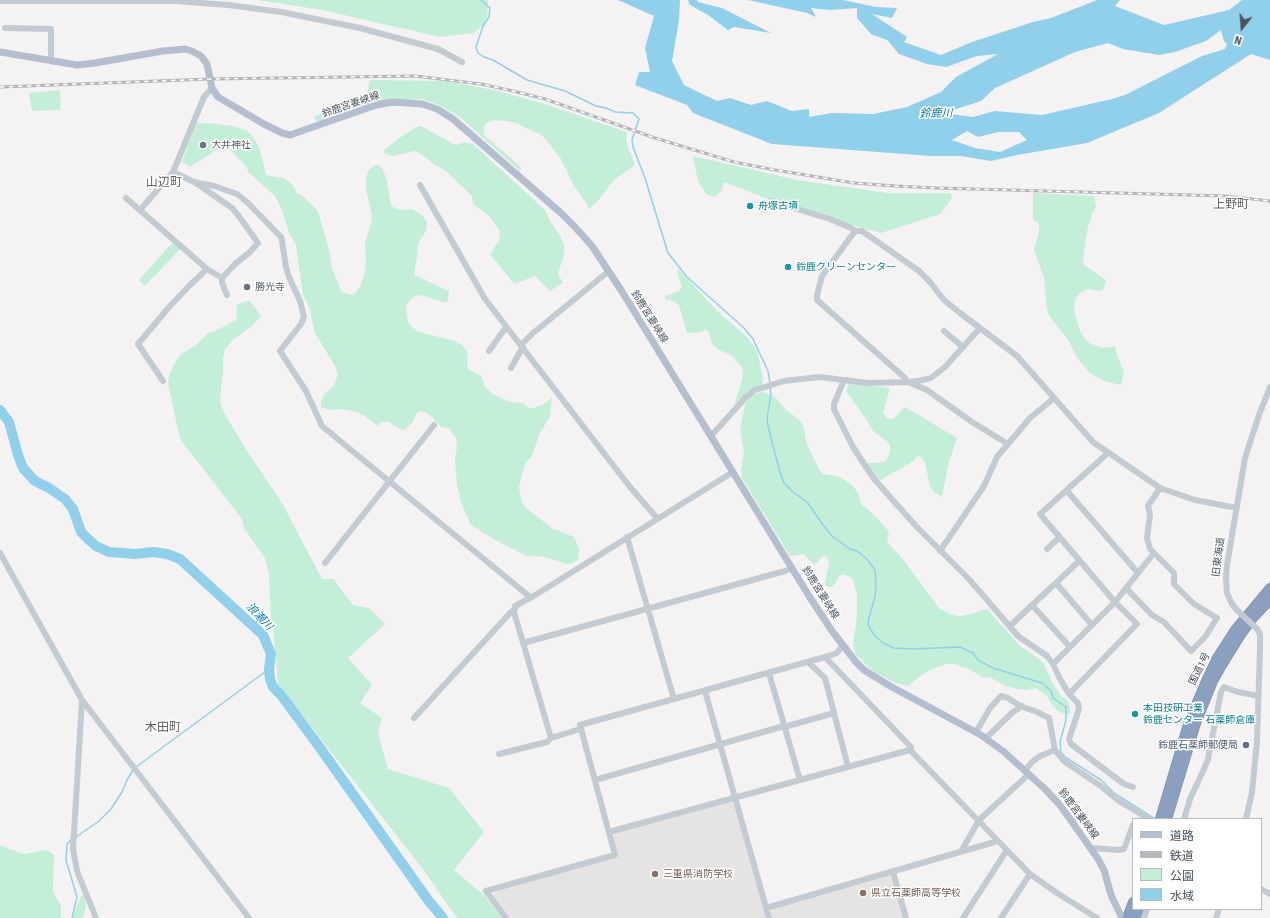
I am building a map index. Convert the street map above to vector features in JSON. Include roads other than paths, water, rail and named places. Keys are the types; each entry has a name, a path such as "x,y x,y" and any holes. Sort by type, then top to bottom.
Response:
{"highway":[{"name":"国道1号","path":"1167,818 1196,703 1217,658 1246,616 1270,588"},
{"name":"国道1号","path":"1160,818 1213,682 1240,636 1253,618 1270,600"},
{"path":"1127,918 1132,905"}],"main road":[{"path":"0,52 77,65 96,64 145,54 185,49 196,52 204,60 208,69 212,88"},
{"name":"鈴鹿宮妻峡線","path":"212,88 218,97 230,105 264,124 282,133 290,135 384,103 413,103 437,109 464,127 562,213 592,246 609,271 792,568 842,646 864,670 890,686 986,738 1027,772 1059,804 1091,848 1102,865 1111,895 1122,918"}],"street":[{"path":"0,1 175,1 228,5 281,12 360,28 438,50 462,62"},
{"path":"5,28 51,30 51,60"},
{"path":"140,210 173,172 204,97 212,88"},
{"path":"173,172 194,182 232,208 258,243 222,278 222,283 227,295"},
{"path":"194,182 214,186 237,194 247,202 280,237 286,267 300,301 304,317 302,324 280,351 306,390 322,426 530,597"},
{"path":"420,185 485,299 630,487 657,518"},
{"path":"126,198 207,269 222,278"},
{"path":"771,201 830,219 855,231 862,231 919,271 944,300 1017,356 1093,442 1151,483 1160,488 1195,500 1237,508"},
{"path":"855,231 822,276 817,295 818,300 904,376 908,382 927,390 972,422 1008,444"},
{"path":"163,381 138,344 170,306 207,269"},
{"path":"511,368 522,346 533,333 609,271"},
{"path":"489,351 506,327"},
{"path":"711,436 746,397 755,390 776,383 819,377 868,383 908,382 925,379 938,373 946,367 980,328"},
{"path":"944,331 963,348"},
{"path":"844,380 834,404 834,409 853,447 875,480 915,525 968,578 1010,626 1024,640 1047,656 1053,664 1060,679 1078,704 1079,709 1069,739 1071,744 1124,784 1133,786"},
{"name":"旧東海道","path":"1246,818 1251,798 1256,754 1260,634 1257,629 1232,604 1227,593 1226,578 1245,458 1258,415 1270,387"},
{"path":"940,551 984,486 997,457 1030,418 1054,398"},
{"path":"325,563 434,425"},
{"path":"1070,694 1137,624 1115,602 1040,514 1108,453"},
{"path":"414,718 504,618 514,610 514,606 532,597 733,472"},
{"path":"1126,588 1152,615 1164,622 1191,651 1205,637 1217,618 1194,604 1174,584 1174,573 1150,549 1147,538 1150,515 1148,506 1160,488"},
{"path":"1067,491 1138,573"},
{"path":"627,537 674,699"},
{"path":"1047,549 1059,538"},
{"path":"0,552 82,700 249,918"},
{"path":"1053,664 1115,602 1154,553"},
{"path":"1010,626 1079,561"},
{"path":"523,643 792,568"},
{"path":"1056,583 1092,625"},
{"path":"1032,605 1070,647"},
{"path":"514,610 551,738"},
{"path":"506,918 486,891 615,855 580,725 825,657 837,653 842,646"},
{"path":"825,657 910,747 910,750 1030,874 1097,918"},
{"path":"808,662 825,678 848,767"},
{"path":"769,672 800,780"},
{"path":"1184,818 1190,799 1208,759 1221,692 1224,687 1238,692 1258,696"},
{"path":"705,691 769,918"},
{"path":"976,732 990,708 1002,696 1049,718 1055,750 1064,761 1102,787 1119,801 1147,818"},
{"path":"82,700 73,840 76,871 96,918"},
{"path":"986,738 1022,706"},
{"path":"595,780 834,713"},
{"path":"499,754 547,742 551,738 580,729"},
{"path":"609,832 910,750"},
{"path":"961,852 978,820 1027,772 1032,762 1040,756 1055,750"},
{"path":"1135,818 1138,812"},
{"path":"1091,848 1124,849 1132,828"},
{"path":"766,908 998,841"},
{"path":"963,918 1007,850"},
{"path":"893,872 906,918"},
{"path":"1001,918 1030,874"}],"water":[{"name":"鈴鹿川","path":"618,0 680,0 679,20 672,61 684,85 717,101 730,98 751,105 767,101 792,111 809,109 809,117 832,113 873,114 907,107 941,92 956,77 998,54 977,56 946,67 927,64 899,54 887,40 871,34 857,18 857,8 830,10 811,8 816,17 807,13 748,0 843,0 876,7 897,8 892,18 872,14 907,37 904,42 941,55 972,42 1033,22 1051,18 1097,0 1120,0 1115,6 1164,25 1229,10 1242,0 1270,0 1270,60 1251,54 1159,113 1087,143 991,161 961,156 931,156 772,144 693,113 687,105 635,85 639,72 650,72 645,48 654,16","holes":["1221,30 1224,41 1227,44 1225,49 1202,56 1125,95 1112,99 1042,115 995,111 973,117 944,113 981,101 995,88 1075,52 1108,43 1123,49 1159,55 1175,52 1206,41","967,131 978,137 998,132 1019,132 1027,140 1000,152 975,148 952,140"]},
{"path":"688,0 697,0 698,2 722,8 771,33 734,27 728,30 708,15 690,5"}],"waterway":[{"path":"481,0 490,8 489,17 483,26 476,47 478,53 527,80 565,91 596,106 615,112 633,113 639,119 632,140 633,147 645,178 668,253 687,277 744,328 753,339 768,371 770,383"},
{"path":"770,387 771,394 767,418 768,426 784,483 808,503 832,536 850,549 857,551 867,559 875,570 875,597 868,621 869,627 875,636 883,643 894,648 912,649 960,647 973,653 978,660 993,668 1042,683 1051,691 1053,698 1066,707 1066,720 1060,742 1061,752 1065,757 1101,780 1114,793 1153,818"},
{"name":"浪瀬川","path":"0,410 9,422 23,468 35,481 49,488 65,499 73,509 81,532 96,546 109,552 135,554 153,552 167,554 180,559 263,635 271,654 269,669 273,687 281,695 318,745 428,900 443,918"},
{"path":"136,767 269,669"},
{"path":"76,837 99,821 111,809 122,792 133,770"},
{"path":"71,840 67,844 66,860 77,897 72,918"}],"railway":[{"path":"0,87 210,79 415,76 481,84 513,91 545,99 655,138 734,162 854,183 936,188 1226,196 1270,201"}],"place":[{"name":"大井神社","path":"203,145"},
{"name":"舟塚古墳","path":"750,206"},
{"name":"鈴鹿クリーンセンター","path":"788,267"},
{"name":"勝光寺","path":"247,287"},
{"name":"本田技研工業 鈴鹿センター 石薬師倉庫","path":"1135,714"},
{"name":"鈴鹿石薬師郵便局","path":"1246,745"},
{"name":"三重県消防学校","path":"655,874"},
{"name":"県立石薬師高等学校","path":"863,893"}],"district":[{"name":"山辺町","path":"164,183"},
{"name":"上野町","path":"1231,205"},
{"name":"木田町","path":"163,728"}]}
